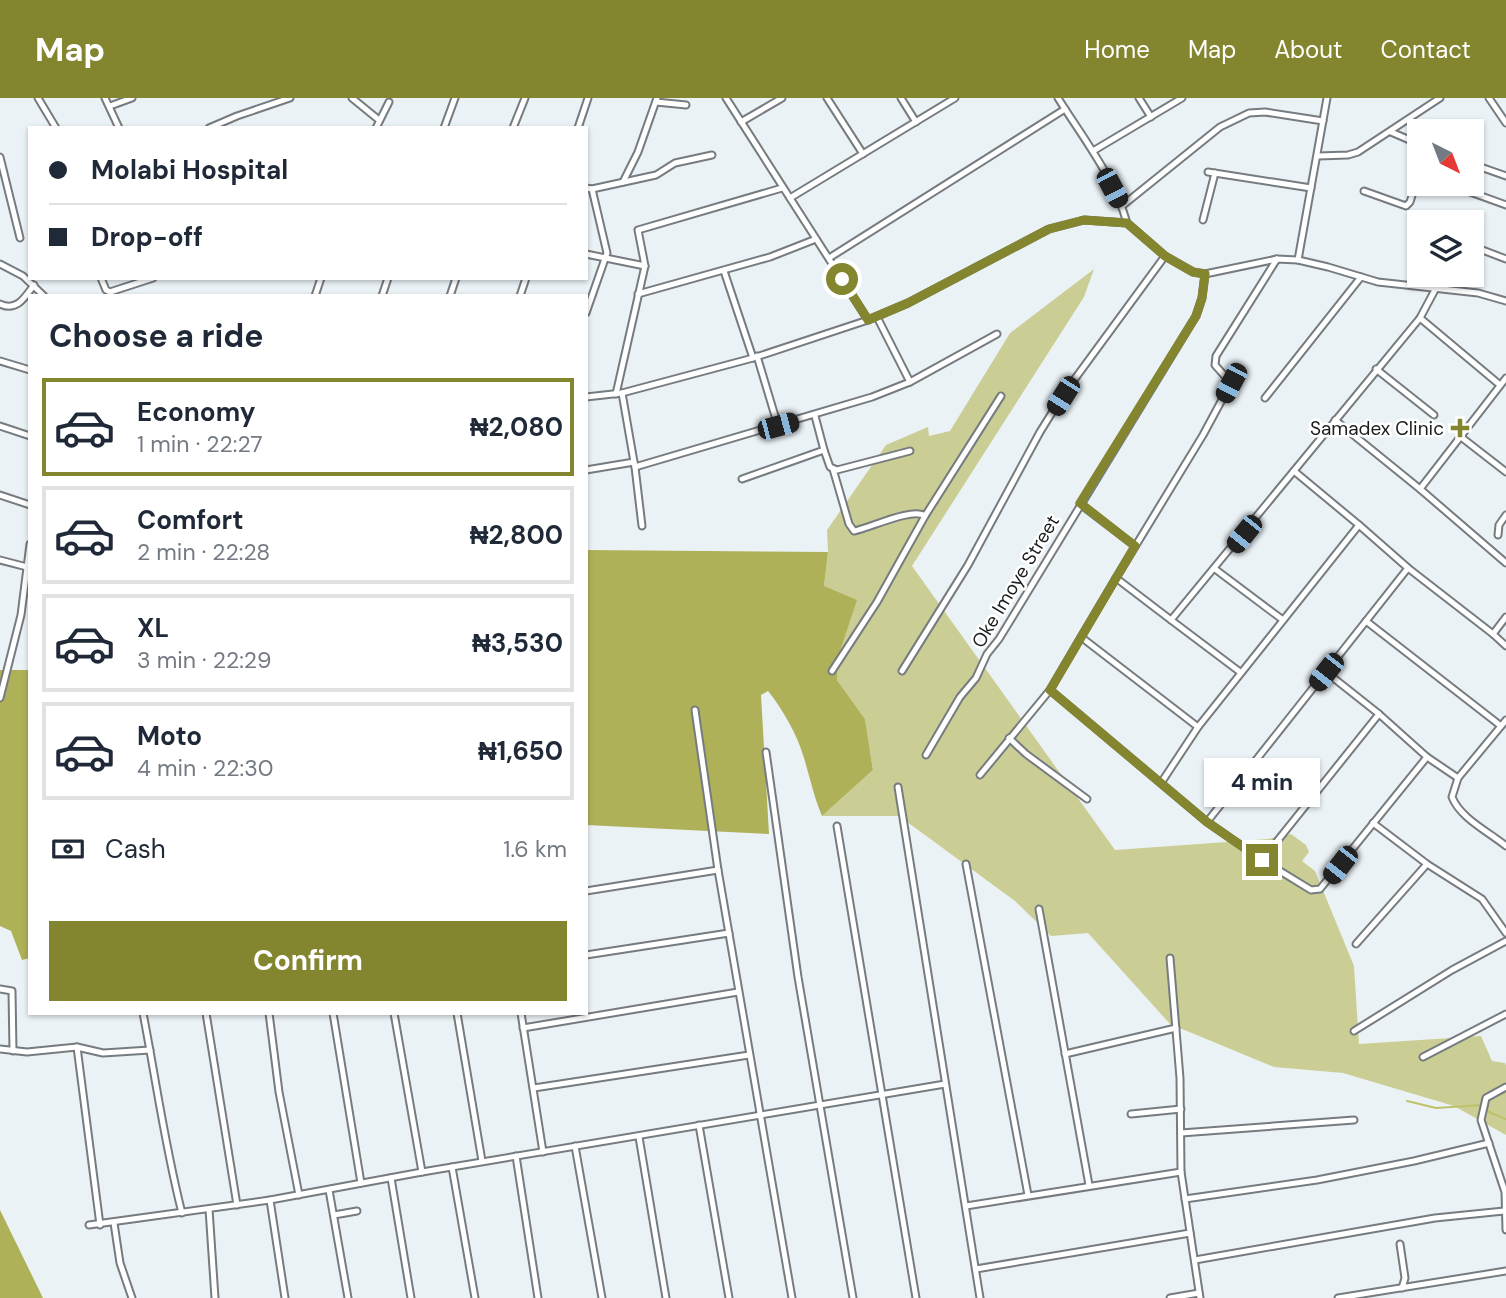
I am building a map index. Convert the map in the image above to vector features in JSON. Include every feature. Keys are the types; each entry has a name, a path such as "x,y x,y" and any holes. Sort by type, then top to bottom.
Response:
{"street":[{"path":"38,98 55,126"},
{"path":"105,98 118,126"},
{"path":"110,106 132,98"},
{"path":"214,126 290,98"},
{"path":"352,98 379,120"},
{"path":"444,126 455,98"},
{"path":"514,126 525,98"},
{"path":"579,126 588,98"},
{"path":"726,98 868,320"},
{"path":"741,122 782,98"},
{"path":"827,98 863,154"},
{"path":"901,98 916,122"},
{"path":"790,198 955,98"},
{"path":"1058,98 1093,151 1122,206 1127,223 1165,256 1193,272 1205,274 1277,259 1298,260 1378,282 1478,293 1506,301"},
{"path":"1139,98 1151,117"},
{"path":"1093,151 1182,98"},
{"path":"1298,260 1327,98"},
{"path":"1318,156 1358,152 1440,98"},
{"path":"1489,98 1506,123"},
{"path":"622,182 638,152 656,100 686,105"},
{"path":"377,126 390,102"},
{"path":"829,258 1065,109"},
{"path":"1122,206 1220,127 1249,113 1265,112 1323,121"},
{"path":"1391,132 1407,139"},
{"path":"588,307 607,249 589,188 656,175 675,163 712,155"},
{"path":"0,157 20,238"},
{"path":"1484,168 1506,176"},
{"path":"1203,220 1212,172 1311,188"},
{"path":"642,526 634,464 619,394 645,266 638,234 640,228 782,188"},
{"path":"1364,191 1406,206 1412,196"},
{"path":"1481,196 1506,205"},
{"path":"588,397 619,394 755,357 877,317 1049,229 1084,220 1127,223"},
{"path":"638,294 770,257 816,239"},
{"path":"1484,251 1506,259"},
{"path":"588,255 645,266"},
{"path":"902,671 968,565 1058,405 1112,325 1165,256"},
{"path":"980,775 1050,690 1203,435 1231,383 1215,365 1216,356 1277,259"},
{"path":"0,264 23,276 42,294"},
{"path":"23,276 28,269"},
{"path":"724,271 778,426"},
{"name":"Oke Imoye Street","path":"926,755 960,697 976,678 987,654 999,639 1196,316 1205,274"},
{"path":"1265,398 1361,277"},
{"path":"102,280 106,290 110,292 147,280"},
{"path":"0,304 10,307 19,304 34,285"},
{"path":"1171,620 1216,569 1420,317 1436,288"},
{"path":"877,317 910,382"},
{"path":"1420,317 1500,385"},
{"path":"588,470 634,464 815,416 910,382 997,334"},
{"path":"0,361 28,369"},
{"path":"1376,369 1434,415"},
{"path":"1420,489 1506,378"},
{"path":"832,671 1001,396"},
{"path":"815,416 849,524 854,531 905,515 922,513 925,516"},
{"path":"1335,420 1506,563"},
{"path":"0,426 28,435"},
{"path":"1461,437 1506,472"},
{"path":"742,479 824,450"},
{"path":"833,470 910,451"},
{"path":"1294,471 1408,568 1506,646"},
{"path":"0,495 28,504"},
{"path":"1080,503 1135,546"},
{"path":"1498,535 1499,525 1506,516"},
{"path":"1161,783 1198,727 1240,672 1359,525"},
{"path":"0,698 16,639 28,559"},
{"path":"0,560 27,567"},
{"path":"1207,822 1408,568"},
{"path":"1216,569 1283,620"},
{"path":"1116,578 1240,672"},
{"path":"1493,634 1506,617"},
{"path":"1366,621 1502,726"},
{"path":"1081,637 1198,727"},
{"path":"1326,672 1427,757 1458,778"},
{"path":"1050,690 1207,822 1304,887 1316,891 1323,886 1427,757"},
{"path":"695,710 738,992 792,1298"},
{"path":"1262,860 1379,714"},
{"path":"1506,720 1458,778 1452,797 1475,823 1506,846"},
{"path":"1009,738 1026,754 1087,799"},
{"path":"766,752 798,977 853,1298"},
{"path":"898,787 979,1298"},
{"path":"1373,823 1427,864 1482,899 1506,933"},
{"path":"837,826 916,1298"},
{"path":"967,864 1028,1195"},
{"path":"1356,944 1427,864"},
{"path":"588,891 718,870"},
{"path":"1040,909 1089,1185"},
{"path":"588,955 729,933"},
{"path":"1354,1031 1452,970 1506,941"},
{"path":"1170,958 1181,1109 1181,1172 1200,1295 1170,1298"},
{"path":"0,989 12,991 13,1051"},
{"path":"523,1028 738,992"},
{"path":"1423,1057 1506,1014"},
{"path":"143,1015 167,1152 182,1213"},
{"path":"206,1015 237,1205"},
{"path":"269,1015 279,1092 299,1195"},
{"path":"333,1015 361,1183"},
{"path":"394,1015 422,1172"},
{"path":"457,1015 482,1161"},
{"path":"521,1015 543,1152"},
{"path":"1065,1054 1176,1028"},
{"path":"77,1047 100,1225"},
{"path":"0,1049 27,1052 77,1047 103,1053 150,1050"},
{"path":"534,1088 749,1055"},
{"path":"89,1225 270,1200 482,1161 639,1137 944,1084"},
{"path":"1506,1087 1488,1095 1481,1119 1505,1192 1506,1230"},
{"path":"1131,1114 1181,1109"},
{"path":"1181,1133 1354,1120"},
{"path":"699,1125 729,1298"},
{"path":"639,1137 666,1298"},
{"path":"1185,1199 1317,1180 1489,1143"},
{"path":"575,1146 601,1298"},
{"path":"516,1156 538,1298"},
{"path":"452,1167 475,1298"},
{"path":"966,1206 1181,1172"},
{"path":"391,1178 411,1298"},
{"path":"329,1190 348,1298"},
{"path":"270,1200 285,1298"},
{"path":"209,1209 215,1298"},
{"path":"334,1215 357,1212"},
{"path":"1195,1260 1425,1219 1504,1212"},
{"path":"114,1223 120,1263 132,1298"},
{"path":"976,1269 1190,1233"},
{"path":"1395,1298 1405,1278 1400,1244"},
{"path":"1338,1298 1506,1271"}],"green space":[{"path":"1094,269 1084,297 912,566 1115,850 1268,839 1291,834 1306,845 1309,852 1302,861 1315,871 1354,966 1359,1044 1481,1036 1492,1061 1506,1065 1506,1135 1454,1106 1343,1073 1274,1067 1170,1024 1088,933 1051,936 1015,901 899,816 822,816 873,770 865,719 837,680 838,657 824,586 828,552 827,530 886,445 928,427 929,436 950,431 1010,333"}],"shaded area":[{"path":"588,550 828,552 824,586 857,600 838,657 837,680 865,719 873,770 822,816 798,740 768,691 761,695 769,834 588,825"},
{"path":"0,670 28,670 28,958 22,960 11,931 0,926"},
{"path":"0,1210 43,1298 0,1298"}],"waterway":[{"path":"1407,1101 1436,1108 1482,1105"},
{"path":"1486,1108 1506,1119"}],"place":[{"name":"Samadex Clinic","path":"1460,428"}],"route":[{"path":"842,279 868,320 908,303 1049,229 1084,220 1127,223 1165,256 1193,272 1205,274 1196,316 1080,503 1135,546 1050,690 1207,822 1262,860"}]}
